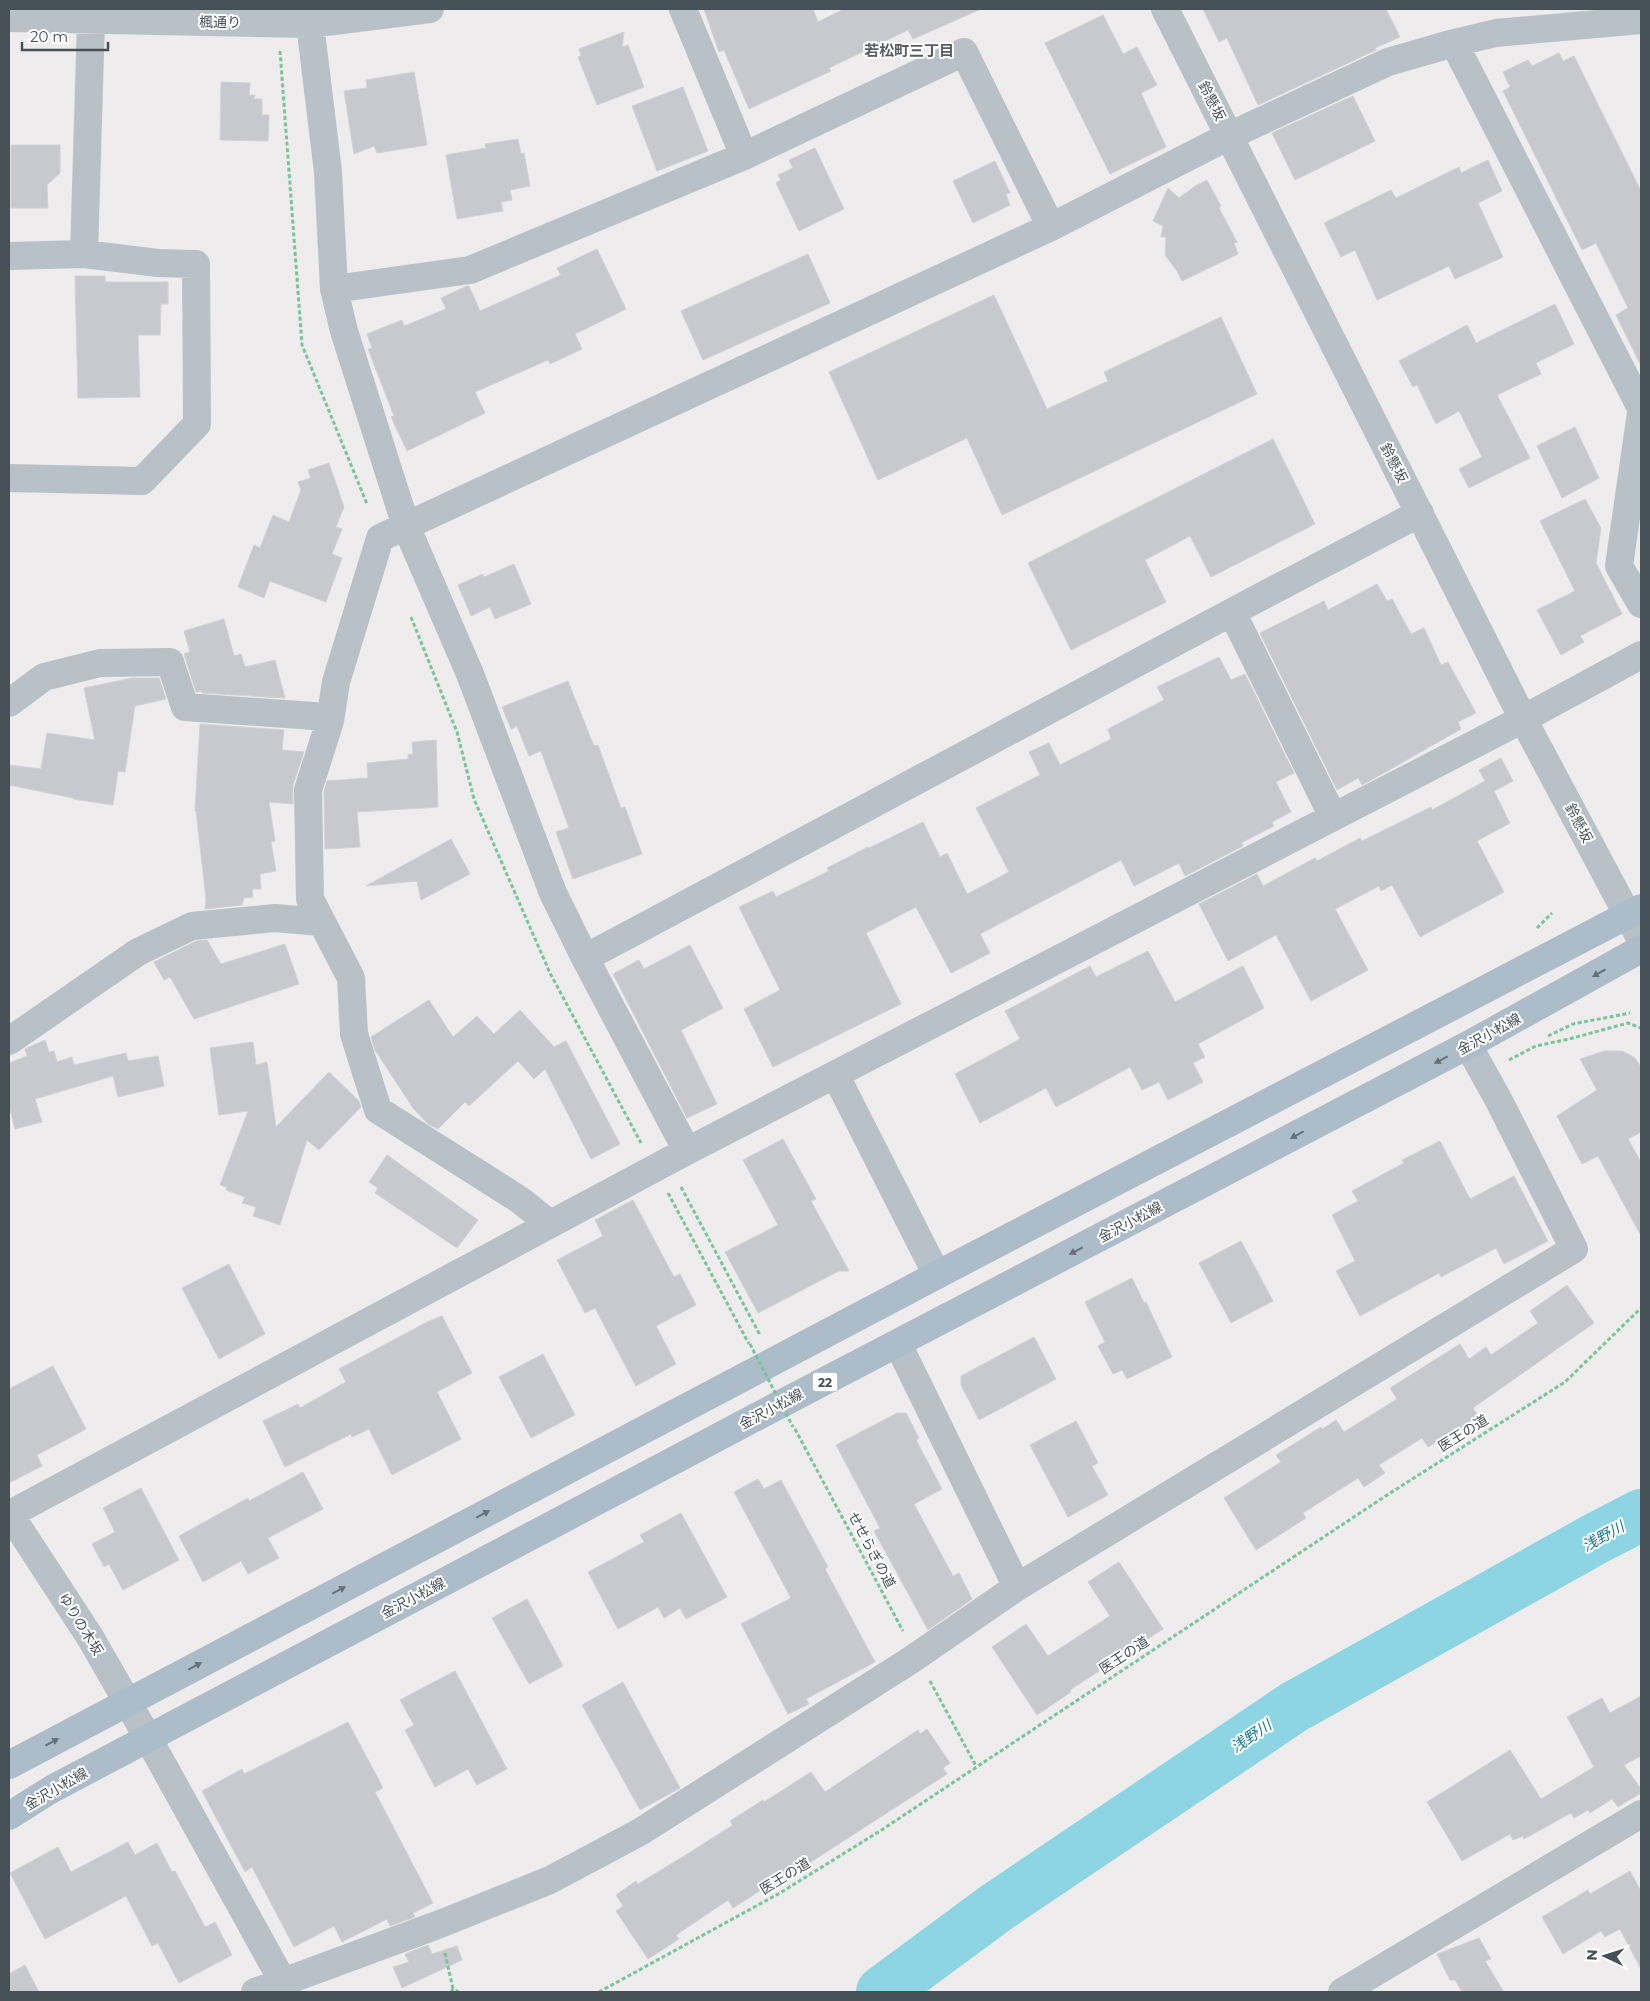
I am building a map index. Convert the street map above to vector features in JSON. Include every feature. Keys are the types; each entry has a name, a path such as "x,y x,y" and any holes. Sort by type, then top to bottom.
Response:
{"main road":[{"path":"9,1766 937,1275 1635,911"},
{"name":"金沢小松線","path":"9,1816 52,1789 148,1738 1468,1045 1641,949"}],"street":[{"name":"楓通り","path":"9,18 310,24 430,9"},
{"path":"683,9 744,156"},
{"name":"鈴懸坂","path":"1165,9 1523,719 1635,911 1641,940"},
{"path":"84,254 91,20"},
{"path":"550,1224 520,1200 378,1110 354,1034 350,978 310,899 308,790 330,721 336,682 380,538 1051,227 1229,136 1388,62 1496,33 1641,20"},
{"path":"310,24 328,172 334,289 344,330 406,526 470,674 553,893 677,1157"},
{"path":"1454,43 1641,408"},
{"path":"334,289 470,270 744,156 964,52 1051,227"},
{"path":"9,256 84,254 158,263 196,264 197,424 142,481 9,478"},
{"path":"1641,412 1619,566 1641,604"},
{"path":"585,958 1420,513"},
{"path":"1232,612 1333,816"},
{"path":"10,1514 677,1157 1523,719 1641,655"},
{"path":"9,702 44,677 100,663 170,662 185,707 314,716 330,721"},
{"path":"9,1041 138,952 192,926 275,918 321,922"},
{"path":"255,1992 440,1924 550,1880 640,1832 917,1656 1017,1587 1574,1249 1468,1045"},
{"path":"836,1076 937,1275"},
{"path":"898,1344 1017,1587"},
{"name":"ゆりの木坂","path":"10,1514 90,1637 128,1702 283,1982"},
{"path":"1342,1992 1641,1814"}],"path":[{"path":"1525,1047 1572,1024 1630,1013"},
{"path":"1484,1074 1536,1046 1568,1040 1628,1023 1641,1028"},
{"path":"677,1157 774,1361"},
{"name":"医王の道","path":"599,1992 780,1893 880,1831 1384,1497 1565,1382 1641,1308"},
{"name":"せせらぎの道","path":"750,1344 976,1766"},
{"path":"440,1924 452,1991 459,1992"}],"building":[{"path":"704,9 813,9 818,22 844,9 981,9 913,39 908,30 829,68 831,71 749,109 724,50 719,52"},
{"path":"1203,9 1386,9 1400,37 1258,105 1227,38 1219,42"},
{"path":"1103,15 1123,54 1137,47 1157,85 1141,93 1166,147 1110,174 1045,43"},
{"path":"624,32 622,47 628,45 644,87 597,105 578,57 581,56 579,49"},
{"path":"1559,53 1563,61 1574,56 1641,191 1641,366 1616,315 1628,308 1596,243 1582,250 1503,91 1510,87 1503,72 1528,60 1532,66"},
{"path":"414,72 427,145 377,153 374,146 354,154 344,91 367,88 366,80"},
{"path":"221,82 250,83 249,95 255,95 254,99 262,99 262,115 269,115 268,141 220,140"},
{"path":"683,87 708,151 657,171 632,106"},
{"path":"1353,96 1375,141 1295,180 1272,133"},
{"path":"518,139 521,154 524,153 530,186 510,190 512,200 501,202 503,211 457,219 446,155 486,148 485,144"},
{"path":"11,145 60,145 60,173 47,185 48,208 11,208"},
{"path":"815,148 844,209 799,231 776,183 781,180 778,175 793,168 789,160"},
{"path":"1488,160 1502,191 1478,203 1503,257 1455,279 1449,266 1377,300 1355,250 1341,257 1324,223 1391,190 1396,198 1459,167 1461,173"},
{"path":"995,161 1010,193 1006,194 1010,205 973,223 953,181"},
{"path":"1207,180 1237,242 1234,243 1238,254 1182,281 1165,255 1166,237 1161,237 1163,226 1153,221 1168,188 1179,198"},
{"path":"597,249 626,309 575,334 582,349 550,364 548,360 475,392 485,413 407,451 391,417 394,416 368,349 372,348 367,334 402,320 404,326 446,309 441,298 467,286 469,286 480,311 561,275 557,268"},
{"path":"808,254 830,303 703,360 681,311"},
{"path":"75,276 105,276 105,282 168,282 168,304 161,304 160,335 138,335 140,397 78,398"},
{"path":"994,295 1047,409 1108,381 1104,372 1221,317 1257,394 1002,515 967,438 878,480 829,372"},
{"path":"1555,304 1574,344 1536,363 1541,374 1497,395 1530,458 1469,488 1459,469 1482,457 1459,411 1436,424 1417,385 1413,387 1399,361 1467,325 1476,343"},
{"path":"1575,427 1599,478 1562,498 1537,446"},
{"path":"1273,439 1315,524 1211,577 1190,536 1145,560 1166,602 1071,650 1028,563"},
{"path":"329,463 344,507 336,527 342,529 332,554 342,558 326,602 270,581 264,598 238,587 254,545 260,548 273,515 289,522 301,490 298,482 311,478 308,470"},
{"path":"1585,499 1601,528 1596,563 1622,614 1580,636 1584,642 1561,655 1537,610 1575,591 1540,521"},
{"path":"514,564 531,604 495,619 490,607 471,616 458,585 483,574 484,577"},
{"path":"1377,584 1387,601 1392,599 1411,634 1424,628 1441,665 1448,662 1476,713 1458,722 1461,729 1391,769 1362,785 1358,778 1337,790 1260,633 1324,601 1328,610"},
{"path":"224,619 234,656 241,654 245,667 275,660 285,698 196,692 184,654 190,652 184,631"},
{"path":"1219,657 1231,680 1245,674 1294,773 1276,782 1291,812 1272,822 1274,826 1241,843 1243,846 1185,876 1179,863 1134,886 1121,860 980,934 990,953 951,973 916,907 866,933 901,1004 773,1067 744,1009 780,990 739,907 773,891 776,897 829,871 827,868 868,847 923,822 940,857 947,853 967,894 1009,872 976,808 1040,775 1029,752 1049,743 1060,765 1111,739 1108,729 1164,700 1157,687"},
{"path":"132,678 159,678 166,699 135,706 125,772 118,771 113,805 73,799 9,785 9,765 41,769 47,733 95,740 84,688"},
{"path":"568,681 594,746 598,745 621,808 625,807 642,854 573,879 556,832 569,828 541,751 529,756 517,726 511,729 502,707"},
{"path":"200,724 284,730 282,750 304,752 293,785 293,804 269,802 275,841 271,842 276,871 260,874 261,889 252,889 253,897 244,898 242,905 205,909 206,899 195,811"},
{"path":"436,740 438,807 357,812 360,847 325,849 324,792 327,781 368,778 367,763 408,759 408,755 413,754 412,742"},
{"path":"1501,758 1513,781 1494,791 1510,823 1477,841 1504,892 1420,937 1392,885 1381,891 1379,886 1335,909 1368,970 1311,1001 1276,935 1228,961 1199,904 1257,874 1263,886 1315,858 1317,861 1360,838 1362,841 1431,807 1432,810 1485,781 1479,770"},
{"path":"451,839 470,874 421,900 417,881 366,886"},
{"path":"207,940 221,964 285,944 299,984 194,1019 170,977 164,980 154,962 196,941"},
{"path":"690,945 723,1008 681,1030 717,1104 687,1118 613,974 639,960 644,969"},
{"path":"1148,951 1175,1002 1243,966 1264,1008 1198,1044 1205,1057 1193,1063 1203,1082 1168,1100 1159,1082 1142,1090 1130,1067 1056,1107 1046,1088 980,1123 955,1074 1020,1039 1005,1011 1090,966 1096,977"},
{"path":"429,1000 453,1037 477,1016 494,1034 520,1010 554,1047 566,1041 620,1144 591,1159 545,1069 534,1079 518,1061 469,1106 465,1102 438,1129 428,1124 413,1108 375,1050 371,1037"},
{"path":"45,1040 49,1052 54,1051 57,1062 72,1057 74,1065 126,1053 128,1061 158,1056 164,1086 118,1097 113,1076 35,1099 42,1122 15,1129 9,1106 9,1063 27,1056 25,1049"},
{"path":"253,1042 256,1065 267,1062 276,1127 329,1072 359,1101 361,1107 319,1150 307,1140 280,1225 253,1216 256,1207 242,1203 245,1197 226,1190 227,1187 220,1185 248,1111 219,1115 210,1048"},
{"path":"1604,1051 1622,1051 1634,1057 1641,1067 1641,1132 1628,1139 1641,1162 1641,1236 1598,1156 1582,1164 1557,1116 1597,1090 1580,1059"},
{"path":"783,1139 816,1199 811,1201 849,1271 839,1271 758,1313 725,1252 778,1225 743,1160"},
{"path":"1440,1141 1470,1199 1514,1176 1548,1241 1504,1264 1496,1248 1441,1277 1439,1273 1360,1316 1336,1271 1355,1261 1332,1215 1358,1201 1352,1191 1404,1163 1402,1160"},
{"path":"387,1155 478,1220 457,1248 375,1193 378,1188 369,1182"},
{"path":"633,1200 674,1277 680,1274 696,1305 656,1326 676,1364 636,1386 595,1308 585,1313 557,1260 603,1236 595,1220"},
{"path":"1241,1241 1273,1301 1231,1323 1199,1263"},
{"path":"229,1264 265,1334 219,1359 182,1288"},
{"path":"1132,1278 1144,1303 1146,1302 1172,1357 1127,1379 1122,1370 1113,1374 1098,1346 1105,1342 1085,1302"},
{"path":"1567,1285 1594,1323 1473,1408 1479,1417 1428,1447 1422,1438 1379,1465 1385,1473 1364,1487 1358,1478 1303,1513 1306,1518 1256,1550 1224,1498 1281,1462 1276,1455 1321,1427 1323,1429 1336,1420 1344,1432 1397,1399 1390,1388 1460,1344 1469,1359 1486,1347 1491,1355 1538,1323 1530,1311"},
{"path":"442,1316 472,1373 437,1392 461,1439 392,1475 369,1429 352,1437 351,1434 285,1467 263,1421 298,1404 300,1408 346,1382 339,1369 429,1321"},
{"path":"1034,1337 1056,1379 979,1420 961,1385 961,1376"},
{"path":"543,1354 575,1415 531,1438 499,1377"},
{"path":"53,1366 86,1429 37,1455 42,1466 9,1483 9,1389"},
{"path":"897,1413 906,1413 919,1438 916,1440 942,1489 914,1504 953,1576 959,1573 972,1599 928,1630 874,1531 880,1528 836,1445"},
{"path":"1076,1421 1098,1463 1092,1466 1108,1495 1068,1517 1030,1445"},
{"path":"303,1472 323,1509 268,1538 279,1558 248,1574 241,1561 203,1582 179,1536 248,1498 249,1501"},
{"path":"758,1479 764,1489 781,1480 828,1567 825,1569 875,1662 806,1699 809,1704 788,1714 741,1624 791,1598 734,1492"},
{"path":"141,1488 179,1560 123,1590 109,1564 104,1567 92,1544 115,1532 103,1508"},
{"path":"681,1513 727,1597 686,1619 680,1608 664,1618 658,1607 618,1629 588,1572 644,1542 640,1535"},
{"path":"1119,1562 1163,1629 1070,1690 1071,1692 1037,1715 992,1647 1026,1624 1048,1656 1110,1616 1088,1582"},
{"path":"527,1599 563,1666 529,1684 492,1618"},
{"path":"455,1671 507,1769 477,1785 468,1769 435,1787 405,1730 414,1725 400,1700"},
{"path":"623,1682 680,1788 640,1810 582,1705"},
{"path":"1641,1696 1641,1756 1624,1765 1641,1789 1641,1793 1618,1807 1612,1799 1590,1813 1588,1810 1574,1818 1571,1813 1524,1839 1523,1836 1513,1840 1510,1834 1462,1861 1427,1802 1510,1750 1541,1799 1594,1767 1567,1717 1602,1698 1610,1713"},
{"path":"348,1722 383,1788 375,1792 433,1903 413,1913 415,1917 390,1926 387,1919 342,1942 334,1926 294,1947 252,1867 245,1872 202,1791 242,1769 244,1774"},
{"path":"927,1729 950,1763 943,1768 947,1774 774,1886 772,1883 733,1908 728,1900 676,1935 679,1939 648,1959 616,1911 623,1906 616,1895 636,1881 638,1884 689,1853 733,1825 730,1821 811,1772 825,1792 918,1730 920,1734"},
{"path":"128,1842 135,1855 157,1843 172,1872 175,1871 205,1927 215,1922 232,1955 179,1983 158,1943 152,1946 126,1896 45,1939 10,1873 58,1847 71,1872"},
{"path":"1630,1871 1641,1891 1641,1969 1620,1929 1605,1937 1601,1931 1563,1954 1542,1917 1588,1890 1590,1894"},
{"path":"1479,1938 1491,1959 1485,1961 1504,1992 1462,1992 1455,1980 1450,1980 1437,1954"},
{"path":"428,1945 432,1954 457,1946 462,1960 402,1988 393,1967 409,1962 405,1954"},
{"path":"25,1965 39,1992 9,1992 9,1974"}],"waterway":[{"name":"浅野川","path":"882,1992 997,1907 1294,1707 1641,1515"}],"district":[{"name":"若松町三丁目","path":"909,50"}]}
